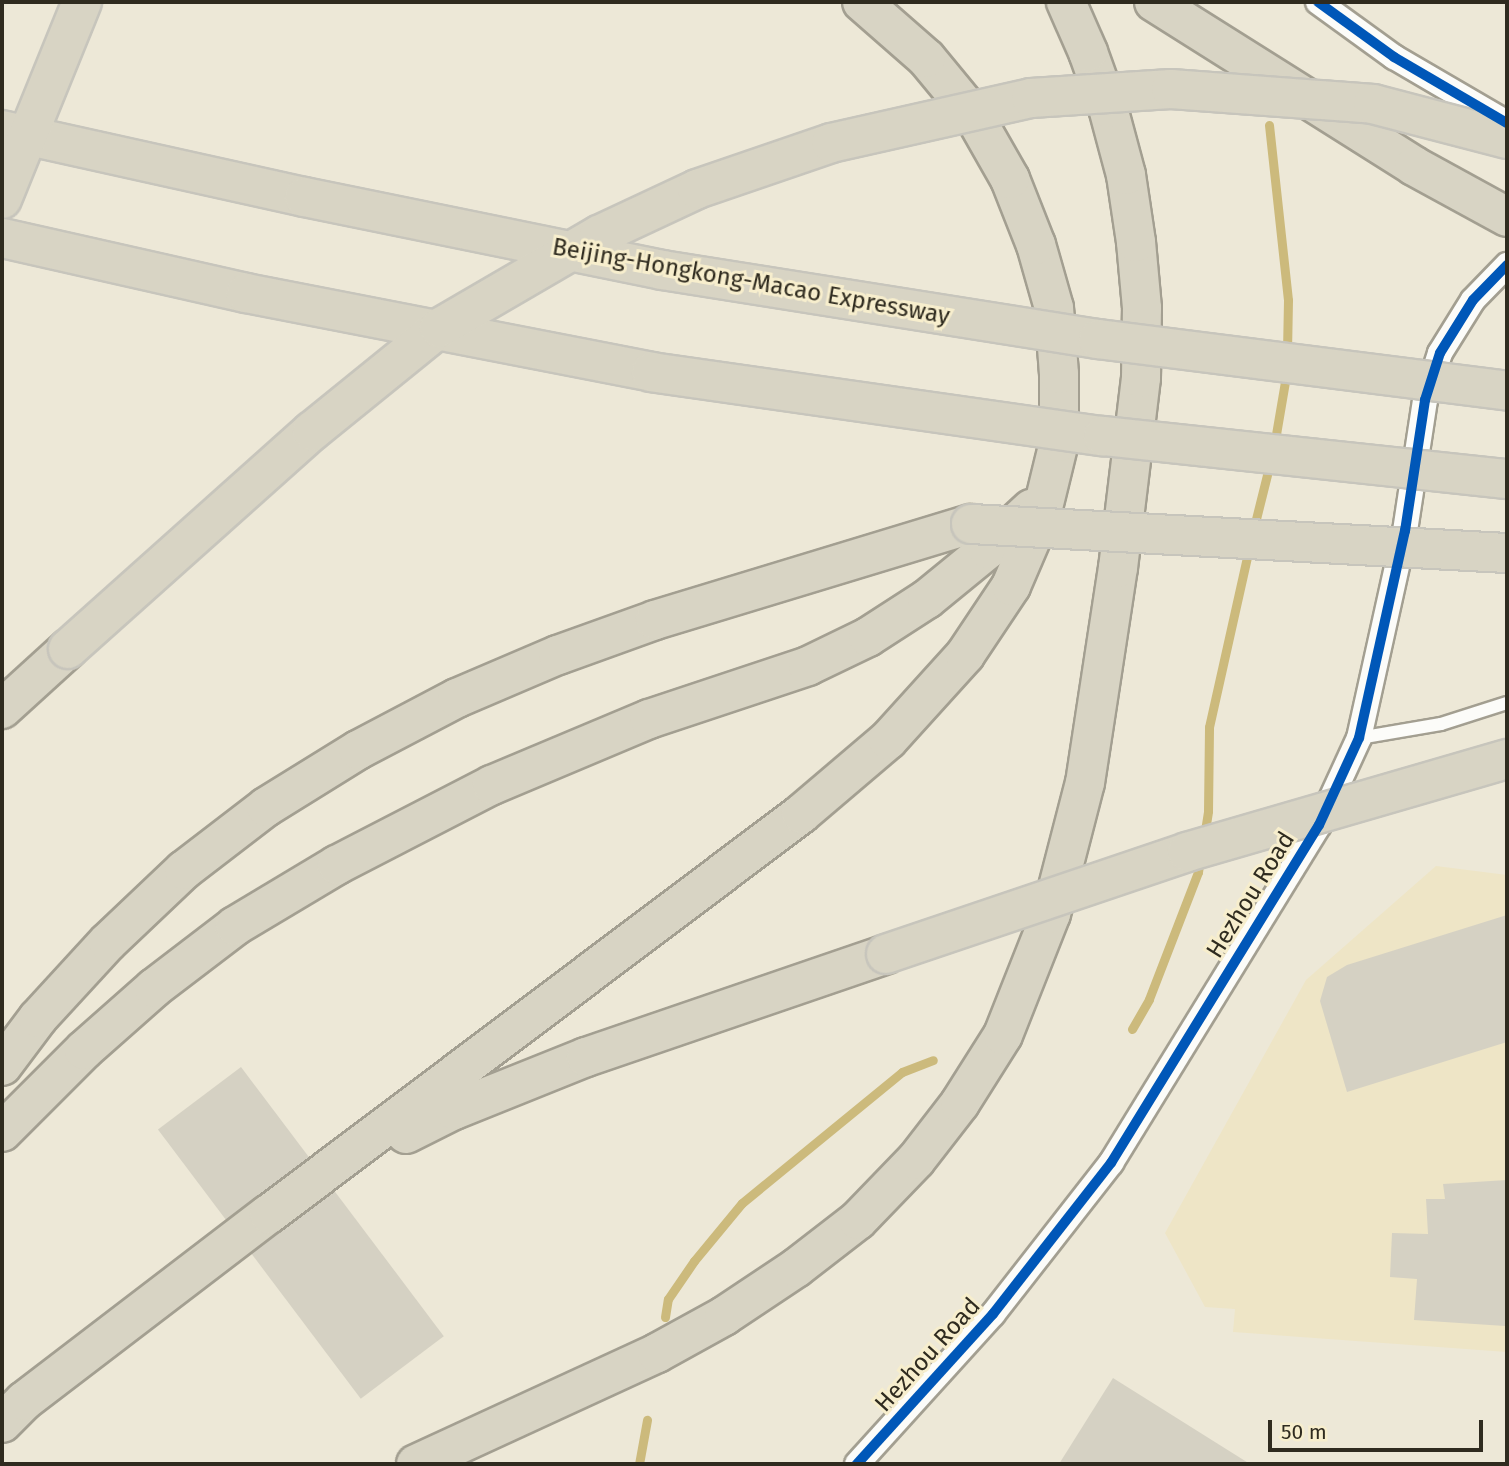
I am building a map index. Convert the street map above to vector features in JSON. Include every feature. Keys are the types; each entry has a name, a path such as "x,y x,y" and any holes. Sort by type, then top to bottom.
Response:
{"highway":[{"path":"2,199 82,2"},
{"path":"2,1423 24,1401 801,814 888,740 965,655 1011,586 1041,516 1059,442 1059,374 1054,308 1036,245 1010,179 974,116 926,58 862,2"},
{"path":"416,1464 657,1353 724,1316 796,1268 858,1220 916,1160 960,1103 1009,1022 1051,914 1085,783 1118,568 1141,378 1142,308 1126,175 1104,96 1066,2"},
{"path":"1154,2 1414,166 1507,217"},
{"path":"2,709 312,430 439,328 599,235 697,189 831,143 1031,98 1171,89 1373,104 1507,139"},
{"name":"Beijing-Hongkong-Macao Expressway","path":"2,130 317,200 662,270 1098,340 1507,391"},
{"path":"2,238 246,293 651,372 1102,436 1507,479"},
{"path":"2,1132 84,1050 154,988 235,926 337,865 492,785 649,719 808,666 868,637 927,599 988,549 1045,495"},
{"path":"2,1066 38,1018 108,942 184,870 266,807 358,750 457,698 558,655 655,620 971,524 1507,553"},
{"path":"328,1171 454,1110 586,1057 1187,852 1507,759"}],"street":[{"path":"1318,2 1394,57 1507,123"},
{"name":"Hezhou Road","path":"857,1464 993,1314 1111,1163 1319,825 1359,738 1405,531 1425,400 1440,353 1473,300 1507,265"}],"lane":[{"path":"1359,738 1441,724 1507,703"}],"shaded area":[{"path":"1436,866 1507,875 1507,1352 1233,1332 1235,1309 1205,1307 1165,1233 1306,980"}],"building":[{"path":"1507,915 1507,1042 1347,1092 1320,1001 1327,977 1347,965"},
{"path":"241,1067 444,1336 361,1399 158,1130"},
{"path":"1507,1180 1505,1326 1414,1320 1417,1279 1390,1277 1392,1233 1428,1234 1426,1199 1445,1199 1443,1184"},
{"path":"1113,1378 1250,1464 1059,1464"}],"waterway":[{"path":"1269,125 1288,300 1287,353"},
{"path":"1274,446 1287,370"},
{"path":"1253,531 1270,463"},
{"path":"1204,837 1208,811 1209,727 1249,548"},
{"path":"1132,1029 1149,999 1198,872 1200,858"},
{"path":"665,1317 668,1299 694,1261 742,1203 902,1072 933,1060"},
{"path":"639,1464 647,1420"}],"cycle path":[{"path":"1318,2 1394,57 1507,123"},
{"path":"857,1464 993,1314 1111,1163 1319,825 1359,738 1405,531 1425,400 1440,353 1473,300 1507,265"}]}
